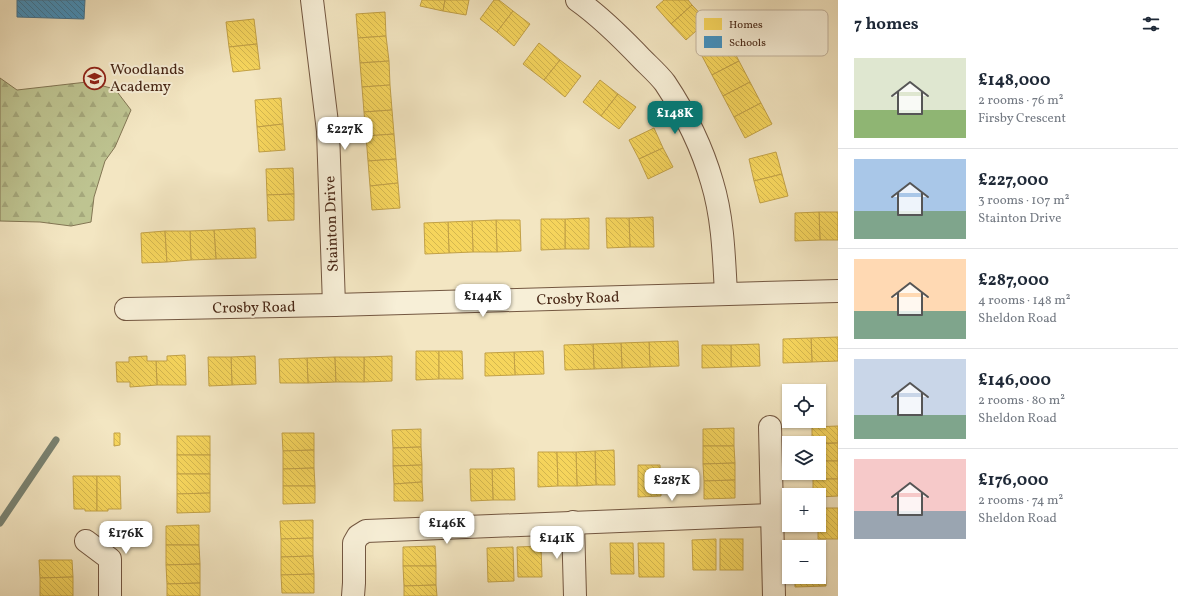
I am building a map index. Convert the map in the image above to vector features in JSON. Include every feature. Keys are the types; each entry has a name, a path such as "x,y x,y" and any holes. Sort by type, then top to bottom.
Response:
{"street":[{"name":"Stainton Drive","path":"312,0 328,131 334,305"},
{"path":"577,0 617,33 664,82 685,116 701,150 713,183 721,224 726,294"},
{"name":"Crosby Road","path":"126,309 334,305 838,291"},
{"path":"770,427 774,596"},
{"path":"353,596 354,543 358,536 366,531 772,515"},
{"path":"573,522 575,596"},
{"path":"86,541 110,559 110,596"}],"green space":[{"path":"0,78 17,90 87,82 115,89 131,110 115,147 105,161 94,197 91,222 71,226 40,222 0,221"}],"building: Homes":[{"path":"422,0 445,0 443,11 420,6"},
{"path":"445,0 469,0 466,15 443,11"},
{"path":"494,0 499,0 513,11 497,32 480,19"},
{"path":"664,0 688,0 692,5 671,24 656,7"},
{"path":"692,5 697,10 696,31 686,40 671,24"},
{"path":"513,11 530,24 514,46 497,32"},
{"path":"385,12 386,36 358,38 356,14"},
{"path":"254,19 257,44 229,47 226,22"},
{"path":"386,36 389,61 360,63 358,38"},
{"path":"539,43 560,60 544,80 523,64"},
{"path":"257,44 260,69 233,72 229,47"},
{"path":"702,56 736,56 739,61 712,75"},
{"path":"560,60 581,76 565,97 544,80"},
{"path":"389,61 390,85 362,87 360,63"},
{"path":"739,61 750,82 723,96 712,75"},
{"path":"600,80 618,94 601,116 583,102"},
{"path":"750,82 761,103 734,117 723,96"},
{"path":"390,85 392,110 364,112 362,87"},
{"path":"618,94 636,107 619,129 601,116"},
{"path":"281,98 283,124 257,127 255,100"},
{"path":"761,103 772,124 745,138 734,117"},
{"path":"392,110 394,134 366,136 364,112"},
{"path":"283,124 285,150 259,152 257,127"},
{"path":"654,128 663,148 639,159 629,140"},
{"path":"394,134 396,159 368,161 366,136"},
{"path":"663,148 673,167 648,179 639,159"},
{"path":"776,152 782,174 754,181 749,159"},
{"path":"396,159 398,183 370,186 368,161"},
{"path":"293,168 294,194 267,195 266,169"},
{"path":"782,174 788,196 760,203 754,181"},
{"path":"398,183 400,208 372,210 370,186"},
{"path":"294,194 294,220 268,221 267,195"},
{"path":"819,212 838,212 838,240 820,240"},
{"path":"819,212 820,240 795,241 795,213"},
{"path":"653,217 654,247 630,247 629,218"},
{"path":"589,218 589,249 565,249 565,219"},
{"path":"606,218 629,218 630,247 607,248"},
{"path":"541,219 565,219 565,249 541,250"},
{"path":"496,220 520,220 521,251 497,252"},
{"path":"496,220 497,252 473,252 472,221"},
{"path":"472,221 473,252 449,253 448,222"},
{"path":"448,222 449,253 425,254 424,223"},
{"path":"255,228 256,258 216,259 214,230"},
{"path":"214,230 216,259 191,260 190,231"},
{"path":"165,231 167,262 142,263 141,233"},
{"path":"165,231 190,231 191,260 167,262"},
{"path":"838,337 838,361 812,362 811,338"},
{"path":"811,338 812,362 783,363 783,339"},
{"path":"678,341 679,366 650,367 649,342"},
{"path":"649,342 650,367 622,368 621,343"},
{"path":"621,343 622,368 594,369 593,344"},
{"path":"593,344 594,369 565,370 564,345"},
{"path":"759,344 760,366 731,367 731,345"},
{"path":"702,345 731,345 731,367 702,368"},
{"path":"416,351 439,351 439,379 416,380"},
{"path":"439,351 462,351 463,379 439,379"},
{"path":"543,351 544,374 515,375 514,352"},
{"path":"514,352 515,375 485,376 485,353"},
{"path":"185,355 186,385 157,385 156,361 167,361 167,356"},
{"path":"147,356 147,361 156,361 157,385 130,387 130,382 117,382 116,362 129,362 129,357"},
{"path":"255,356 256,384 232,385 231,357"},
{"path":"392,356 392,381 364,382 364,357"},
{"path":"208,357 231,357 232,385 209,386"},
{"path":"335,357 336,382 308,383 307,358"},
{"path":"335,357 364,357 364,382 336,382"},
{"path":"307,358 308,383 280,383 279,359"},
{"path":"826,426 838,426 838,443 826,443 826,436 812,436 812,428 826,428"},
{"path":"734,428 734,446 703,446 703,429"},
{"path":"421,429 421,447 393,448 392,430"},
{"path":"114,433 120,433 120,445 114,446"},
{"path":"282,433 314,433 314,450 283,451"},
{"path":"177,436 210,436 210,455 177,455"},
{"path":"838,443 838,461 826,461 826,444"},
{"path":"703,446 734,446 735,463 703,464"},
{"path":"421,447 422,465 393,466 393,448"},
{"path":"314,450 314,468 283,469 283,451"},
{"path":"614,450 615,485 596,485 595,451"},
{"path":"595,451 596,485 577,486 576,452"},
{"path":"538,452 557,452 558,486 538,487"},
{"path":"557,452 576,452 577,486 558,486"},
{"path":"177,455 210,455 210,474 177,474"},
{"path":"826,461 838,461 838,479 826,479"},
{"path":"735,463 735,480 704,481 703,464"},
{"path":"422,465 422,482 394,484 393,466"},
{"path":"638,465 660,465 661,496 638,497"},
{"path":"314,468 315,486 283,486 283,469"},
{"path":"514,468 515,500 493,500 492,469"},
{"path":"470,469 492,469 493,500 471,501"},
{"path":"177,474 210,474 210,493 177,494"},
{"path":"73,476 97,476 97,511 74,509"},
{"path":"97,476 120,476 121,509 97,511"},
{"path":"838,479 838,496 826,497 826,488 813,488 813,480"},
{"path":"735,480 735,498 704,499 704,481"},
{"path":"422,482 423,501 394,501 394,484"},
{"path":"283,486 315,486 315,503 283,504"},
{"path":"210,493 210,512 177,513 177,494"},
{"path":"826,508 838,508 838,539 818,539 818,532 826,532"},
{"path":"313,520 313,538 281,539 280,521"},
{"path":"199,525 199,545 166,545 166,526"},
{"path":"313,538 313,556 281,557 281,539"},
{"path":"716,539 716,570 693,570 692,540"},
{"path":"720,539 743,539 743,570 720,570"},
{"path":"610,543 633,543 634,574 611,574"},
{"path":"638,543 664,543 664,577 639,577"},
{"path":"166,545 199,545 200,564 166,565"},
{"path":"435,546 436,566 403,566 403,547"},
{"path":"541,546 542,577 518,577 517,547"},
{"path":"513,547 514,581 488,582 487,548"},
{"path":"313,556 314,574 281,575 281,557"},
{"path":"39,560 72,560 73,577 40,578"},
{"path":"200,564 200,583 167,584 166,565"},
{"path":"403,566 436,566 436,585 404,586"},
{"path":"314,574 314,593 282,593 281,575"},
{"path":"73,577 73,596 40,596 40,578"},
{"path":"200,583 200,596 167,596 167,584"},
{"path":"795,584 826,584 826,586 795,587"},
{"path":"436,585 437,596 404,596 404,586"}],"building: Schools":[{"path":"17,0 85,0 84,19 17,17"}],"waterway":[{"path":"0,523 56,440"}],"place":[{"name":"Woodlands Academy","path":"95,78"}]}
